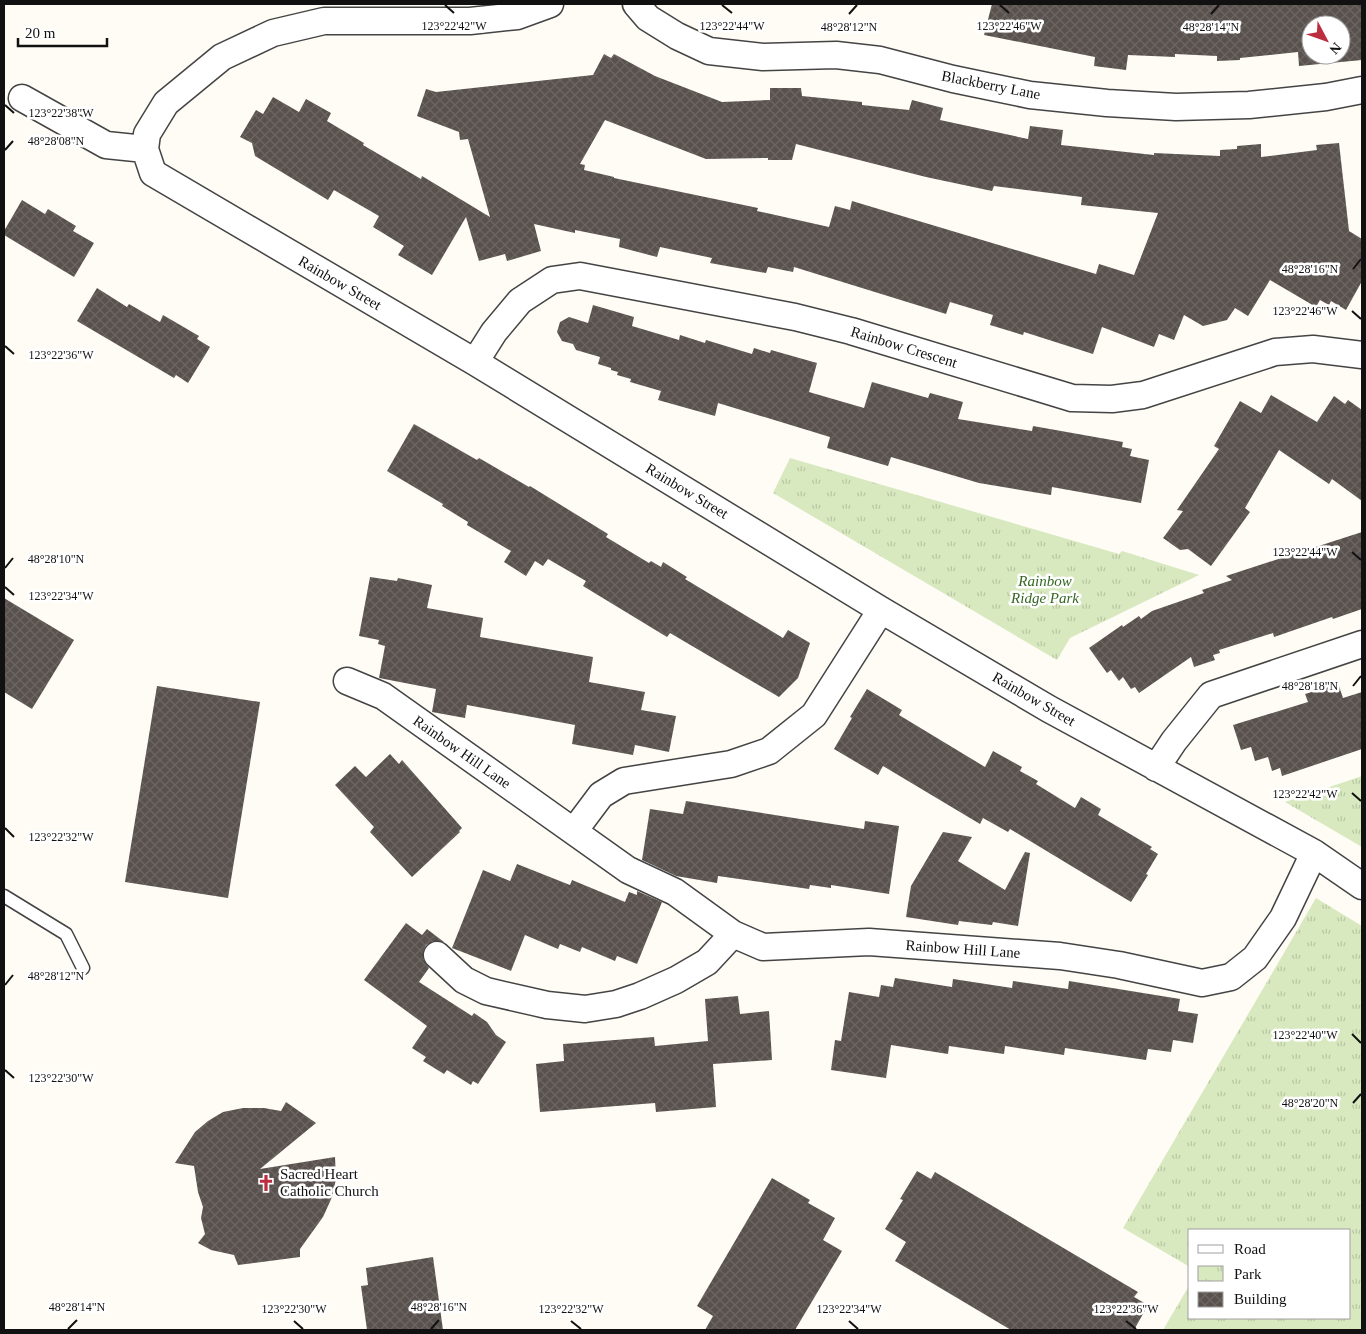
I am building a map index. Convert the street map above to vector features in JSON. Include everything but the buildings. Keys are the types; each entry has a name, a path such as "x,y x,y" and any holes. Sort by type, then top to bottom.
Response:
{"street":[{"path":"22,98 106,145 145,149 147,134 166,104 222,57 273,33 324,21 470,22 517,16 550,4"},
{"name":"Blackberry Lane","path":"636,4 648,18 677,36 709,51 763,58 836,55 880,60 953,79 1030,94 1107,104 1176,107 1250,105 1362,90"},
{"name":"Rainbow Street","path":"145,149 153,173 475,362 881,610 1049,709 1314,853 1362,886"},
{"name":"Rainbow Crescent","path":"475,362 494,332 520,301 552,280 580,276 796,317 851,331 1072,398 1112,399 1143,395 1275,352 1313,348 1362,355"},
{"path":"574,831 602,795 624,782 731,764 769,751 814,715 881,610"},
{"path":"1156,768 1174,741 1211,695 1362,644"},
{"name":"Rainbow Hill Lane","path":"347,681 383,696 628,870 674,892 733,934 763,947 869,942 1060,956 1119,965 1202,983 1231,977 1255,958 1283,918 1314,853"},
{"path":"437,955 464,980 486,991 547,1005 586,1009 616,1004 676,980 707,962 733,934"}],"lane":[{"path":"4,896 66,934 83,968"}],"green space":[{"name":"Rainbow Ridge Park","path":"790,458 1119,554 1122,551 1199,575 1070,638 1057,660 773,493"},
{"path":"1362,776 1362,847 1285,802"},
{"path":"1316,898 1362,926 1362,1330 1163,1330 1188,1287 1188,1319 1351,1319 1351,1229 1188,1229 1188,1266 1123,1228"}],"place":[{"name":"Sacred Heart Catholic Church","path":"266,1183"}]}
